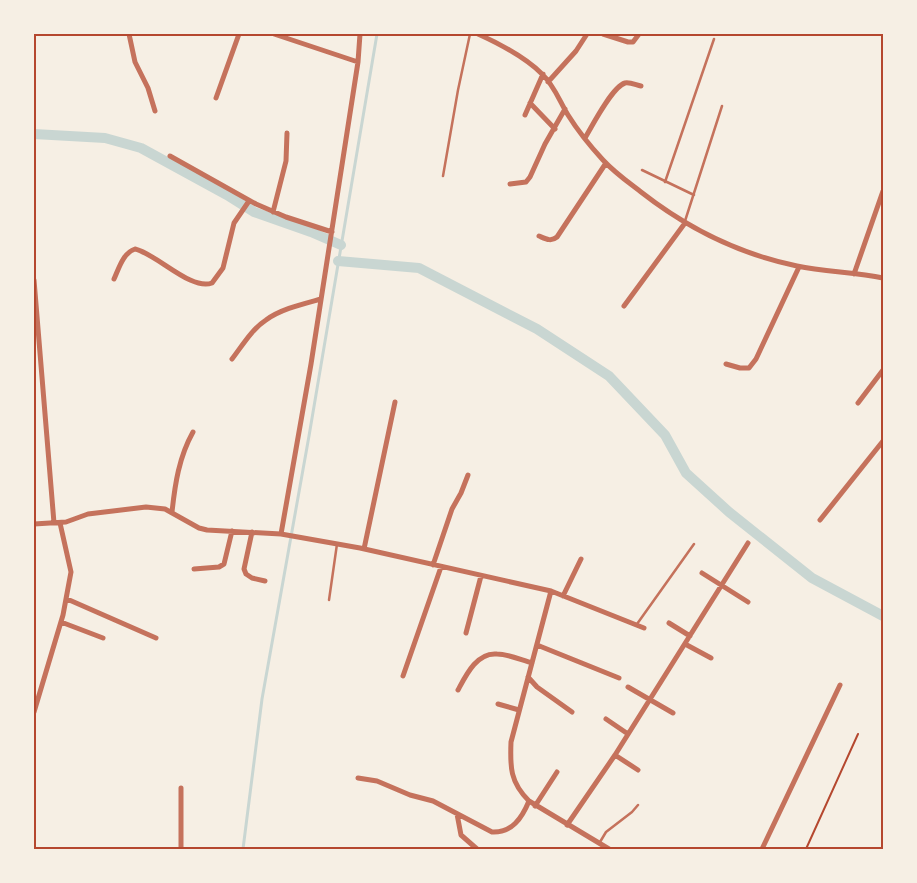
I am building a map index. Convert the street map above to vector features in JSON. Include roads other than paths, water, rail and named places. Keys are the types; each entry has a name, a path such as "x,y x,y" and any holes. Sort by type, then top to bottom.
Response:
{"street":[{"path":"129,34 135,62 148,88 155,111"},
{"path":"216,98 239,34"},
{"path":"274,34 358,62"},
{"path":"283,534 312,364 358,62 360,34"},
{"path":"481,34 528,62 543,74 584,138 606,163 617,174 655,203 685,223 744,252 799,267 883,278"},
{"path":"548,82 576,51 587,34"},
{"path":"603,34 628,42 633,42 639,34"},
{"path":"524,115 543,74"},
{"path":"584,138 614,92 623,84 630,83 641,86"},
{"path":"530,103 555,129"},
{"path":"510,184 526,182 530,177 545,144 565,109"},
{"path":"273,212 286,161 288,133"},
{"path":"170,156 246,204 332,234"},
{"path":"539,236 548,240 554,240 557,237 606,163"},
{"path":"854,274 883,191"},
{"path":"114,279 125,256 128,252 135,249 157,259 191,281 203,285 212,283 224,268 234,223 246,204"},
{"path":"624,306 685,223"},
{"path":"726,364 740,368 749,368 756,359 799,267"},
{"path":"34,280 57,523 71,572 61,622 34,712"},
{"path":"232,359 243,344 266,320 321,299"},
{"path":"858,403 883,370"},
{"path":"364,549 396,402"},
{"path":"172,512 180,463 185,446 193,432"},
{"path":"820,520 883,440"},
{"path":"433,565 452,509 468,475"},
{"path":"34,524 66,522 88,514 116,510 146,507 165,509 199,528 208,530 296,536 364,549 551,591 644,628"},
{"path":"194,569 219,567 224,564 232,531"},
{"path":"252,532 244,569 246,574 252,578 266,581"},
{"path":"567,825 615,755 748,543"},
{"path":"563,596 582,559"},
{"path":"403,676 441,567"},
{"path":"702,573 748,602"},
{"path":"466,634 481,576"},
{"path":"551,591 511,742 512,777 520,793 528,801 609,849"},
{"path":"66,599 156,638"},
{"path":"61,622 103,638"},
{"path":"669,623 690,636"},
{"path":"685,644 710,658"},
{"path":"537,645 619,678"},
{"path":"458,690 474,664 488,655 496,653 532,663"},
{"path":"528,677 537,687 572,712"},
{"path":"762,849 840,685"},
{"path":"628,687 674,713"},
{"path":"498,704 519,710"},
{"path":"606,719 628,734"},
{"path":"615,755 638,770"},
{"path":"535,806 557,772"},
{"path":"358,778 377,781 410,795 432,801 492,832 508,830 524,812 528,801"},
{"path":"181,788 182,849"},
{"path":"457,814 461,835 476,849"}],"lane":[{"path":"443,176 470,34"},
{"path":"664,182 714,39"},
{"path":"685,223 722,106"},
{"path":"642,170 694,195"},
{"path":"329,600 337,544"},
{"path":"636,625 694,544"},
{"path":"599,844 606,832 632,812 638,804"}],"waterway":[{"path":"243,849 262,699 377,34"},
{"path":"34,134 105,138 141,148 254,212 311,232 341,245"},
{"path":"338,261 419,268 537,329 609,376 665,435 686,473 729,512 812,578 883,616"}]}
